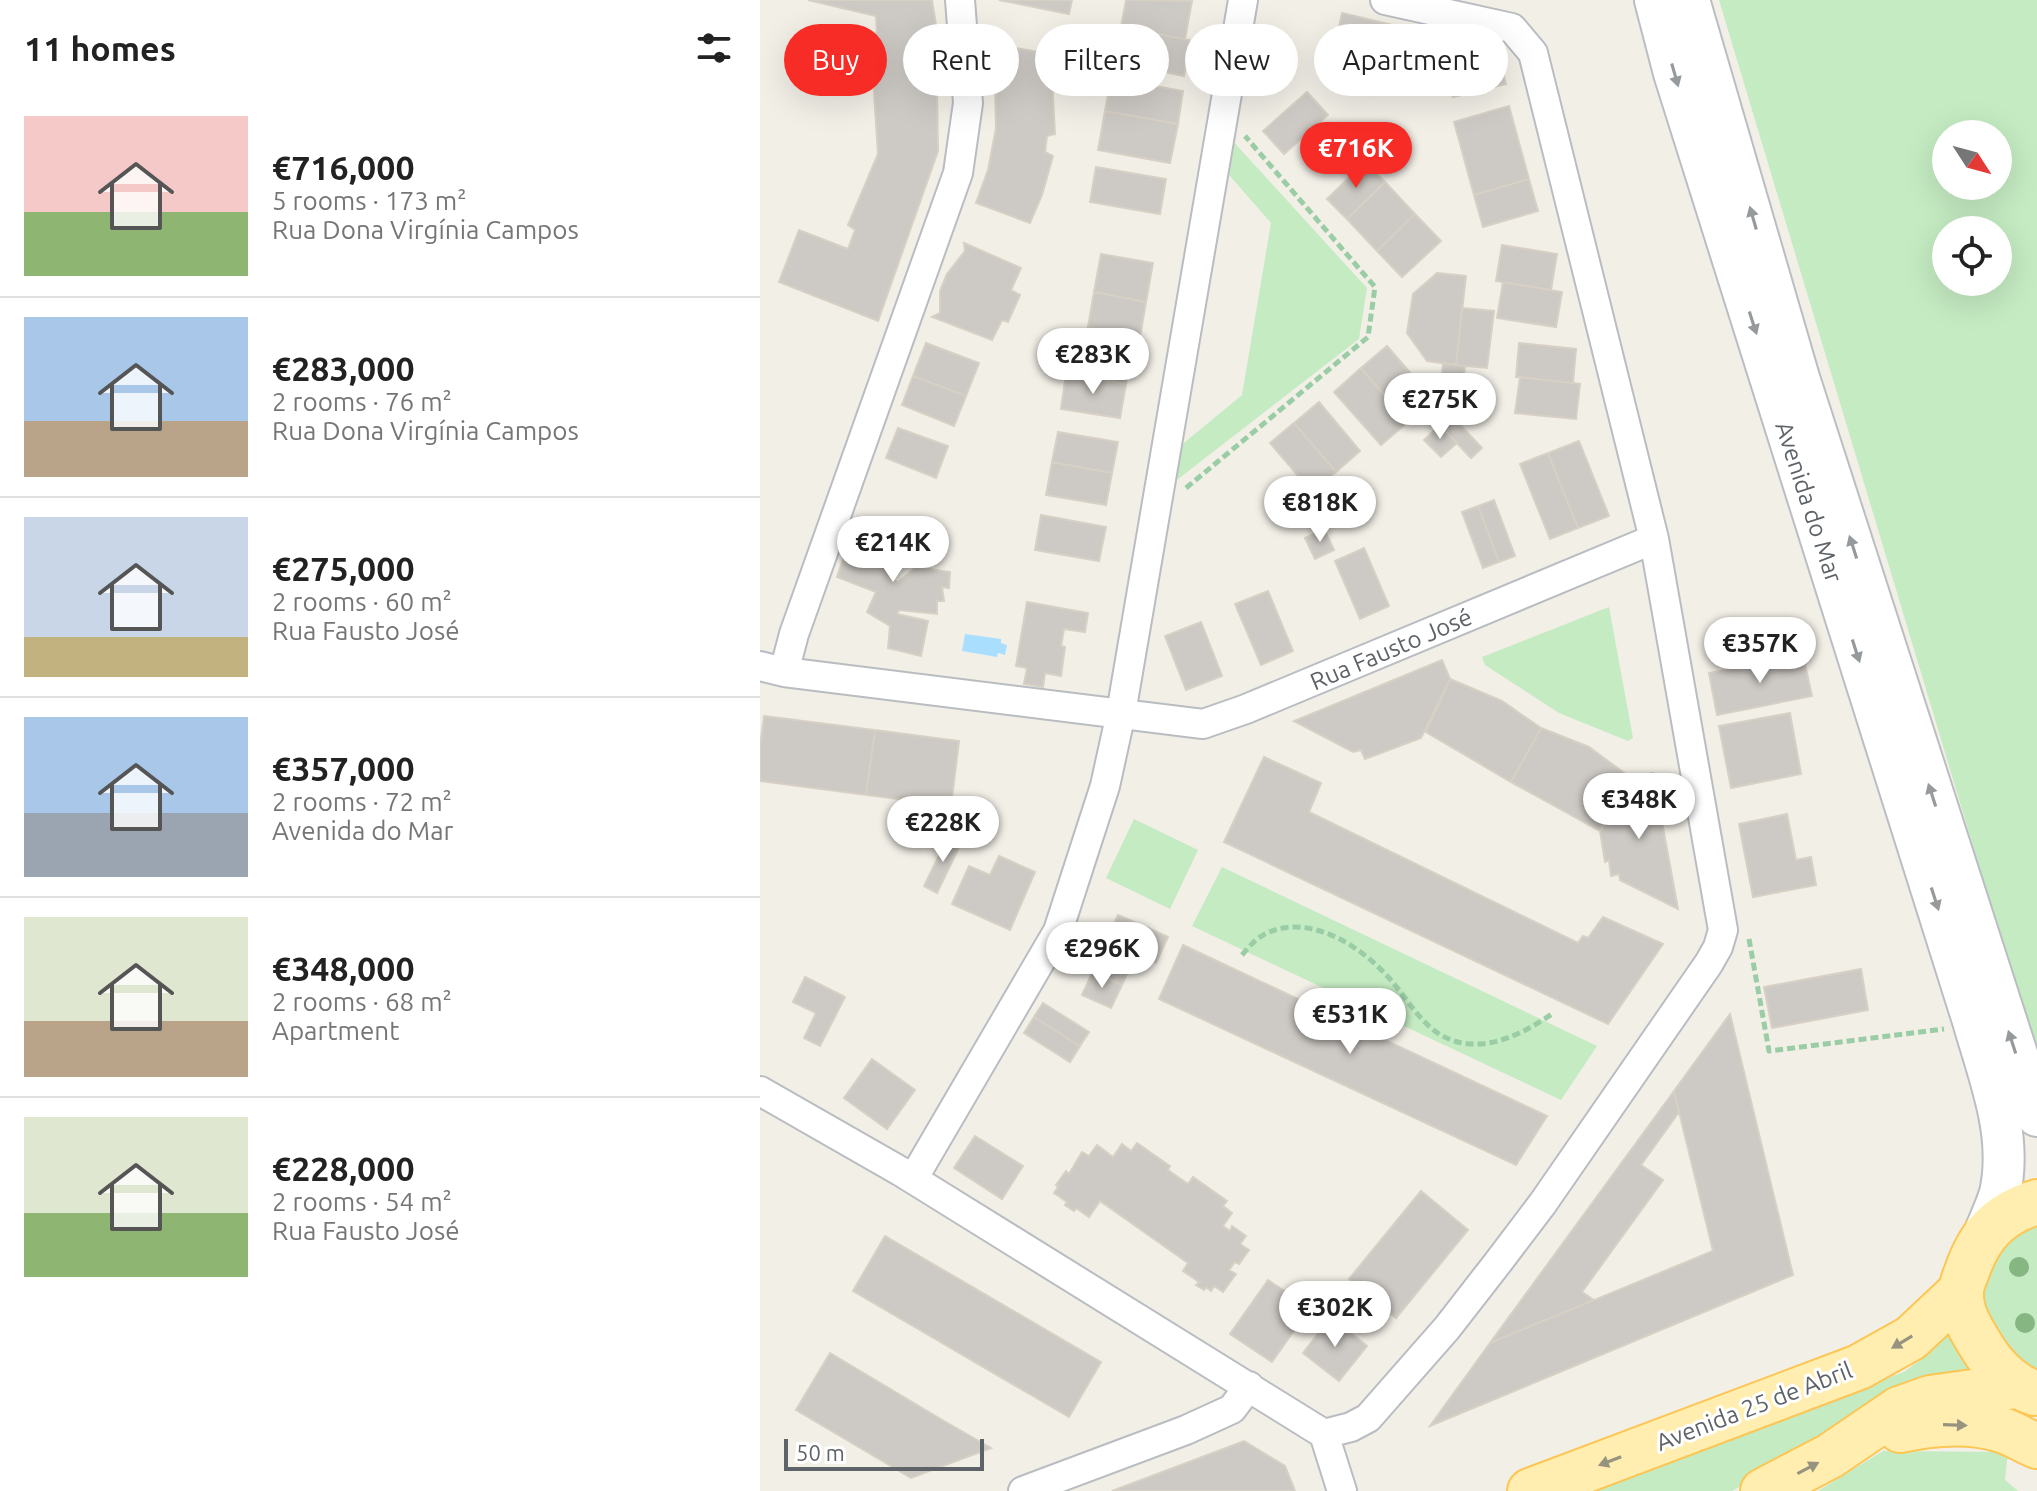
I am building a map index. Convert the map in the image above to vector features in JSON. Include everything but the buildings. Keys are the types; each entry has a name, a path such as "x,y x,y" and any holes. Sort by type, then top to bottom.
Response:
{"main road":[{"name":"Avenida do Mar","path":"1655,0 1674,73 2000,1115 2004,1150 2000,1194 1984,1234"},
{"name":"Avenida do Mar","path":"1689,0 1799,378 2037,1116"},
{"path":"2026,1390 1987,1356 1965,1319 1961,1291 1974,1251 1984,1234 2016,1209 2037,1202"},
{"name":"Avenida 25 de Abril","path":"1530,1491 1859,1367 1911,1338 1961,1291"},
{"path":"1763,1491 1851,1443 1899,1409 1930,1398 2026,1390"},
{"path":"1851,1443 1920,1426 1958,1424 2000,1430 2037,1446"}],"street":[{"path":"772,669 794,634 958,173 968,103 960,0"},
{"path":"913,1179 1058,931 1105,786 1121,713 1243,0"},
{"path":"1324,1434 1351,1427 1368,1418 1447,1328 1543,1203 1718,947 1723,930 1654,539 1533,53 1512,28 1385,0"},
{"name":"Rua Fausto José","path":"772,669 1203,724 1246,709 1654,539"},
{"path":"760,1091 913,1179 1324,1434 1342,1491"},
{"path":"1023,1491 1186,1430 1232,1409 1249,1386"}],"path":[{"path":"1177,495 1368,337 1375,287 1242,132"},
{"path":"1242,955 1255,941 1282,928 1305,928 1331,936 1353,947 1382,971 1430,1026 1449,1039 1470,1044 1497,1041 1526,1031 1552,1014"},
{"path":"1752,951 1769,1051 1957,1027 1973,1021"}],"green space":[{"path":"1719,0 2037,0 2037,1052 2034,1049"},
{"path":"1231,139 1367,288 1359,339 1169,486 1173,452 1242,395 1271,223 1223,168"},
{"path":"1609,607 1633,738 1628,741 1559,713 1485,665 1482,657"},
{"path":"1134,819 1198,850 1170,909 1106,878"},
{"path":"1222,867 1597,1046 1561,1100 1192,926"},
{"path":"2037,1218 2037,1376 1990,1337 1979,1285 1993,1252"},
{"path":"1950,1332 1963,1361 1979,1380 1917,1389 1732,1491 1576,1491 1904,1372 1932,1351"},
{"path":"1883,1451 2008,1452 2005,1480 2018,1491 1818,1491"}],"water":[{"path":"965,634 1001,639 1001,643 1007,645 1005,655 998,653 997,657 962,651"}]}
